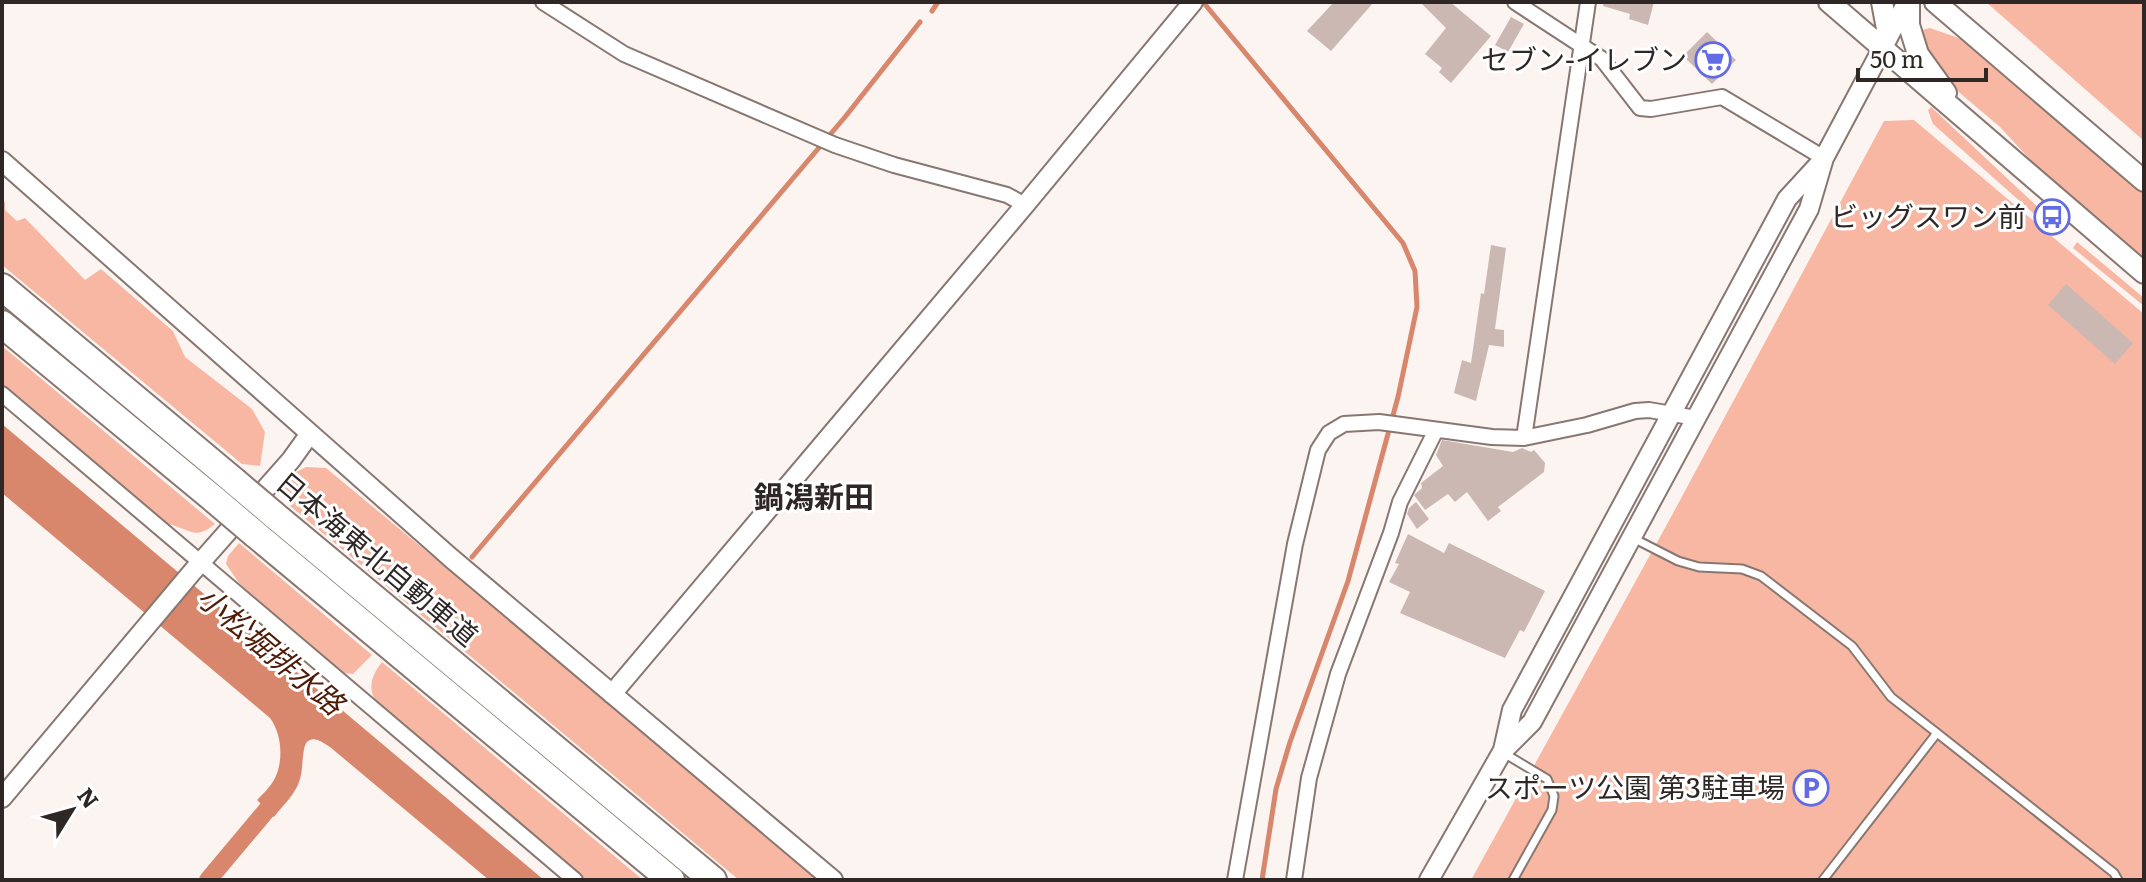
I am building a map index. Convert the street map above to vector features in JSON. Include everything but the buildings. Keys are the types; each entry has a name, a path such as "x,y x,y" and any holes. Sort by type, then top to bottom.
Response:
{"highway":[{"name":"日本海東北自動車道","path":"2,287 713,880"},
{"name":"日本海東北自動車道","path":"2,324 671,880"}],"main road":[{"path":"1829,2 2144,273"},
{"path":"1882,2 1887,29 1883,49"},
{"path":"1908,2 1909,25 1918,54 1961,116"},
{"path":"1935,2 2144,181"}],"street":[{"path":"543,2 624,54 835,145 894,165 1007,195 1025,205"},
{"path":"612,694 1193,2"},
{"path":"1515,2 1602,59 1640,108 1651,109 1722,97 1824,158"},
{"path":"1524,438 1588,2"},
{"path":"1429,880 1502,752 1532,722 1633,538 1809,209 1824,158 1908,2"},
{"path":"1502,752 1512,710 1787,199 1824,158"},
{"path":"2,161 188,323 309,435 833,880"},
{"path":"2,394 197,566 575,880"},
{"path":"1235,880 1295,544 1318,450 1329,433 1344,424 1379,422 1524,438 1635,411 1696,418"},
{"path":"1294,880 1309,778 1338,674 1400,502 1432,429"},
{"path":"2,798 197,566 291,460 309,435"}],"lane":[{"path":"1633,538 1699,567 1742,569 1761,576 1852,646 1891,697 2114,873 2118,880"},
{"path":"1823,880 1937,733"},
{"path":"1502,752 1547,779 1554,796 1552,810 1513,880"}],"shaded area":[{"path":"1986,2 2144,2 2144,141"},
{"path":"1930,28 1964,40 2144,193 2144,262 2051,182 2000,127 1941,77 1925,56 1918,31"},
{"path":"1931,107 2043,212 2040,219 1933,124 1928,110"},
{"path":"1914,120 2144,314 2144,880 1471,880 1884,121"},
{"path":"2,200 5,210 17,221 25,218 85,280 101,269 173,331 185,357 252,409 265,432 260,466 242,464 2,265"},
{"path":"2077,242 2144,298 2144,306 2073,248"},
{"path":"2,346 215,524 197,533 168,524 2,386"},
{"path":"306,467 326,468 823,880 739,880 289,505 284,488 296,472"},
{"path":"239,543 372,655 353,674 340,673 239,583 226,564 228,556"},
{"path":"382,662 643,880 585,880 381,708 373,696 371,685"}],"water":[{"name":"小松堀排水路","path":"2,424 544,880 489,880 330,747 316,739 305,744 298,784 274,817 257,800 272,783 279,765 279,740 270,718 2,493"}],"waterway":[{"path":"932,11 938,2"},
{"path":"1203,2 1403,243 1415,271 1417,307 1398,397 1348,581 1276,789 1262,880"},
{"path":"472,557 845,117 920,22"},
{"path":"208,880 281,793"}],"place":[{"name":"セブン-イレブン","path":"1713,60"},
{"name":"ビッグスワン前","path":"2052,217"},
{"name":"スポーツ公園 第3駐車場","path":"1811,788"}],"district":[{"name":"鍋潟新田","path":"814,498"}]}
